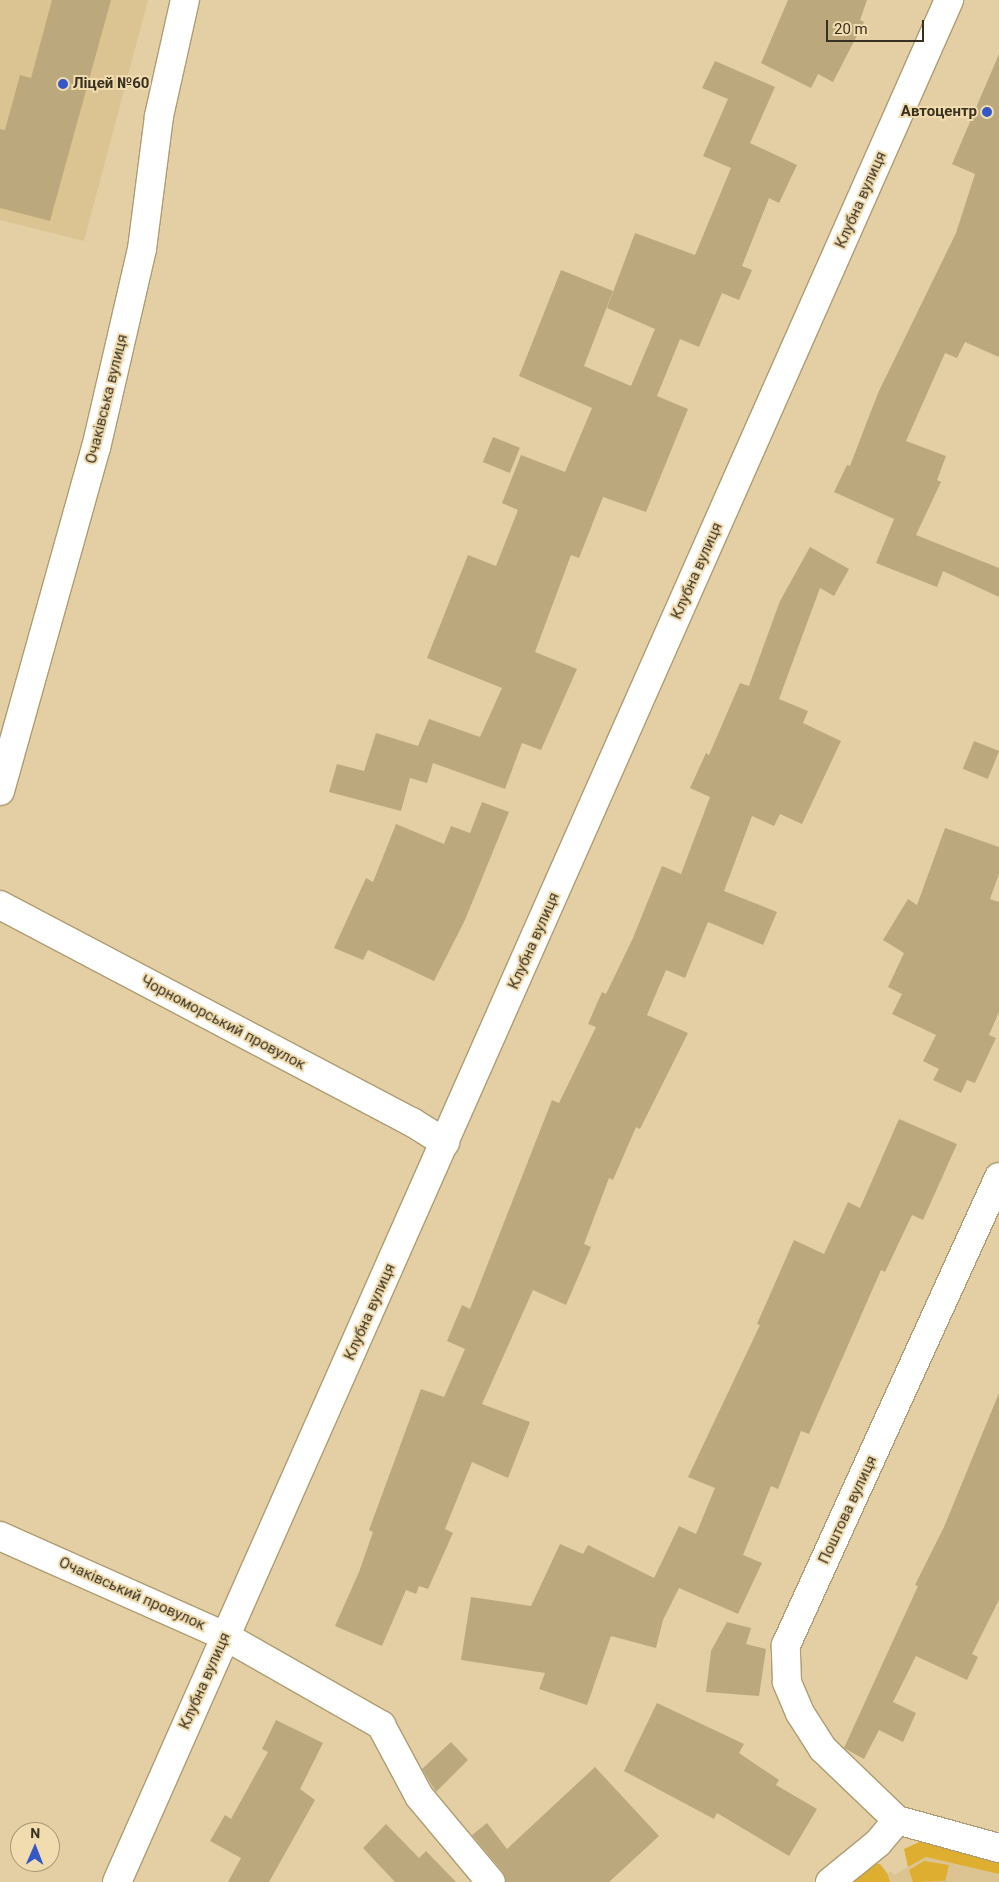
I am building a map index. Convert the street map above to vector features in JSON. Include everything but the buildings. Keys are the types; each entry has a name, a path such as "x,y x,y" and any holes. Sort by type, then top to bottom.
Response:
{"street":[{"name":"Очаківська вулиця","path":"0,791 96,448 140,258 159,116 184,0"},
{"name":"Клубна вулиця","path":"117,1882 949,0"},
{"name":"Чорноморський провулок","path":"0,905 412,1122 445,1143"},
{"name":"Поштова вулиця","path":"896,1820 823,1749 800,1713 787,1682 786,1645 999,1177"},
{"name":"Очаківський провулок","path":"0,1536 225,1636 382,1725 419,1796 491,1882"},
{"path":"830,1882 878,1843 896,1820 999,1848"}],"shaded area":[{"name":"Ліцей №60","path":"0,0 148,0 84,241 0,220"},
{"path":"928,1838 999,1855 999,1874 926,1857 908,1867 904,1849"},
{"path":"926,1857 999,1874 999,1882 874,1882 891,1871 894,1875"},
{"path":"924,1861 949,1865 945,1881 913,1882 909,1870"},
{"path":"872,1863 880,1864 887,1873 890,1882 842,1882"}],"place":[{"name":"Ліцей №60","path":"63,84"},
{"name":"Автоцентр","path":"987,112"}]}
